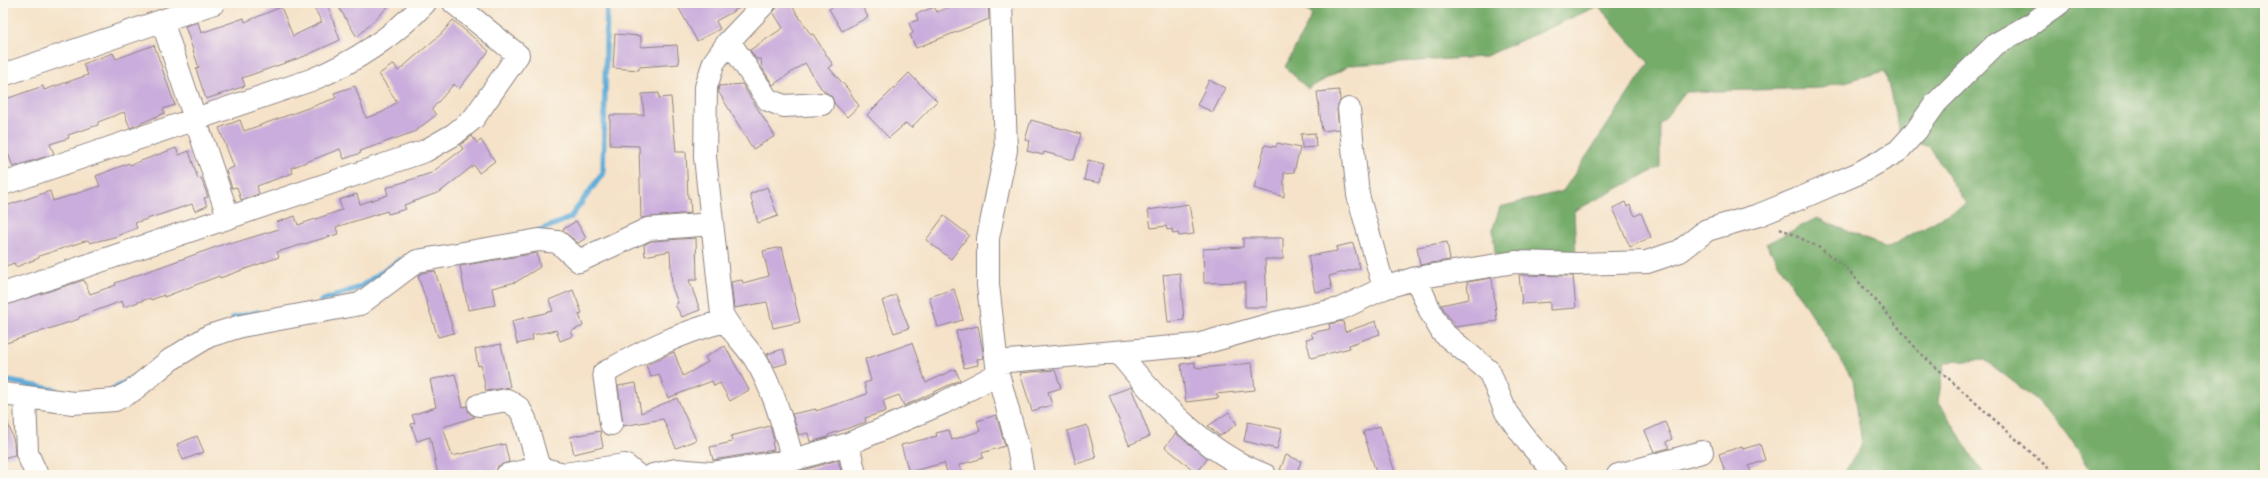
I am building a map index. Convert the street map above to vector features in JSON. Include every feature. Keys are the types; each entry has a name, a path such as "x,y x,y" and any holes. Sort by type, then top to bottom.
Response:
{"street":[{"path":"3,75 214,3"},
{"path":"3,184 311,80 342,67 392,35 425,3"},
{"path":"3,294 425,150 453,135 474,118 518,55 454,3"},
{"path":"765,3 729,41 714,62 706,87 705,157 722,314 730,330 755,359 777,407 792,460"},
{"path":"1001,3 1006,150 988,238 988,284 998,368 1018,447 1023,475"},
{"path":"653,475 676,470 691,473 711,473 792,460 848,444 943,402 998,368 1118,352 1197,345 1275,323 1340,309 1384,288 1416,278 1515,262 1577,264 1647,262 1680,251 1707,230 1759,215 1859,173 1898,151 1916,131 1936,103 1996,44 2033,23 2060,3"},
{"path":"162,21 228,216"},
{"path":"729,41 768,100 784,106 822,104"},
{"path":"1349,109 1358,195 1384,288"},
{"path":"3,394 72,403 115,400 132,391 170,360 209,336 241,326 360,304 417,261 540,240 558,242 579,261 648,229 712,224"},
{"path":"1416,278 1431,313 1442,332 1489,371 1506,412 1528,442 1557,475"},
{"path":"611,424 604,373 652,347 697,328 725,321"},
{"path":"1118,352 1150,392 1186,426 1234,461 1265,475"},
{"path":"25,398 27,453 37,475"},
{"path":"479,405 508,400 520,408 526,420 539,468"},
{"path":"848,444 855,475"},
{"path":"1618,475 1702,452"},
{"path":"507,475 539,468 564,474 625,464 637,475"}],"path":[{"path":"1759,215 1818,248 1845,266 1918,350 2056,475"}],"green space":[{"path":"1299,3 2265,3 2265,475 2095,475 2065,431 2037,400 1985,360 1945,362 1938,401 1984,475 1843,475 1862,444 1853,380 1766,244 1817,218 1887,248 1966,204 1930,147 1901,138 1885,71 1821,88 1685,92 1660,125 1660,167 1574,211 1576,256 1495,255 1493,228 1500,207 1563,191 1649,63 1598,6 1484,57 1350,65 1308,89 1285,67 1312,15"}],"building":[{"path":"311,3 327,3 340,40 305,56 242,78 245,86 206,99 196,69 199,68 185,26 198,22 201,33 244,18 245,22 281,7 293,36 322,22"},
{"path":"336,3 392,3 357,37"},
{"path":"676,3 748,3 716,21 720,29 697,41"},
{"path":"782,3 790,3 811,35 813,34 833,65 829,68 847,88 859,106 847,117 834,103 832,97 821,88 805,63 773,85 762,68 761,59 756,59 750,50 783,28 773,12"},
{"path":"839,3 860,3 868,17 842,31 829,9"},
{"path":"959,3 988,3 989,19 916,48 910,35 913,33 909,23 918,20 916,14 934,7 937,12"},
{"path":"453,20 489,51 459,89 454,84 432,109 436,115 414,132 360,151 361,153 344,159 340,149 291,168 293,173 257,186 259,194 241,200 237,187 232,188 226,170 234,167 219,128 240,120 244,131 336,98 334,93 355,86 366,118 383,112 397,102 379,74 394,64 398,71 441,34"},
{"path":"615,34 641,36 641,47 677,45 679,64 639,67 639,70 613,68"},
{"path":"154,45 175,105 163,109 165,113 130,128 124,112 98,122 98,125 68,135 69,138 50,144 54,154 13,167 3,140 3,100 43,86 44,90 88,75 83,64 113,53 116,59"},
{"path":"909,73 937,101 911,128 906,123 889,138 867,115"},
{"path":"1209,80 1225,88 1213,112 1197,105"},
{"path":"742,84 775,136 753,149 718,91 719,86"},
{"path":"1339,90 1340,100 1337,110 1339,129 1322,131 1317,92"},
{"path":"659,93 659,98 671,97 676,152 686,152 688,198 690,198 691,213 641,218 639,146 610,145 610,115 644,115 642,94"},
{"path":"1031,120 1081,134 1074,160 1044,152 1043,155 1027,151 1030,141 1025,140"},
{"path":"1315,133 1316,147 1302,148 1301,134"},
{"path":"472,136 477,143 481,140 495,161 479,173 474,165 440,192 404,205 406,209 388,214 387,211 336,227 338,234 277,252 279,257 220,278 219,276 164,297 164,295 151,300 150,298 124,307 122,301 79,317 79,319 3,344 3,306 84,280 90,294 116,285 115,283 230,242 230,244 279,229 277,222 295,216 298,225 342,210 339,200 357,194 360,204 388,195 386,188 431,173 463,149 460,145"},
{"path":"1277,143 1300,148 1294,172 1284,173 1284,197 1254,188 1265,145 1276,147"},
{"path":"176,148 179,155 189,151 198,179 201,178 208,197 204,198 207,206 195,211 192,204 135,223 137,228 114,237 90,243 88,240 39,256 39,258 16,267 14,263 3,267 3,207 50,191 53,201 100,186 96,176 129,163 130,165"},
{"path":"1088,160 1104,164 1100,183 1084,180"},
{"path":"767,187 778,216 758,223 750,194"},
{"path":"1625,202 1627,207 1630,205 1635,216 1641,213 1651,237 1630,247 1613,208"},
{"path":"1189,204 1194,234 1179,236 1178,233 1173,234 1172,229 1167,230 1166,226 1151,228 1148,210"},
{"path":"944,216 969,235 951,259 926,240"},
{"path":"576,221 586,238 578,243 562,230"},
{"path":"696,238 697,280 689,280 700,310 682,317 675,305 678,303 672,287 670,251 645,256 644,245 651,241"},
{"path":"1243,238 1283,238 1283,259 1265,259 1267,307 1245,307 1245,282 1204,283 1203,249 1243,247"},
{"path":"1447,242 1450,260 1420,265 1417,247"},
{"path":"1353,243 1360,268 1329,276 1332,289 1315,292 1308,256 1337,251 1336,247"},
{"path":"782,247 800,322 773,328 767,302 734,308 731,282 742,280 743,283 769,276 763,251"},
{"path":"537,253 540,267 516,282 492,288 495,305 468,310 460,266"},
{"path":"435,271 454,333 438,337 418,276 422,273"},
{"path":"1180,273 1184,320 1168,322 1163,275"},
{"path":"1519,275 1573,276 1576,308 1550,310 1550,302 1522,304"},
{"path":"1492,278 1497,321 1455,327 1441,305 1469,299 1467,282"},
{"path":"954,289 963,320 938,327 929,297"},
{"path":"573,290 582,313 579,314 583,326 571,331 573,336 560,341 556,330 532,335 533,340 517,344 512,321 553,311 549,300"},
{"path":"896,295 909,328 894,333 882,301"},
{"path":"1343,321 1345,332 1376,321 1380,334 1349,345 1350,348 1311,358 1306,339 1313,338 1311,333 1330,329 1329,324"},
{"path":"978,326 984,358 977,359 978,365 964,368 956,331"},
{"path":"912,343 926,383 955,369 960,380 904,406 899,395 883,401 886,411 865,418 866,422 828,435 828,437 810,442 808,433 799,435 792,414 816,409 816,411 867,394 864,383 871,381 865,359"},
{"path":"501,344 510,387 486,391 481,365 478,366 475,349"},
{"path":"725,346 749,390 730,401 720,383 714,386 712,381 668,398 659,374 651,377 646,365 674,352 683,376 708,362 705,357"},
{"path":"783,349 787,363 774,367 767,354"},
{"path":"1195,362 1195,367 1201,368 1252,363 1255,390 1216,394 1219,398 1186,402 1181,364"},
{"path":"1055,370 1061,388 1048,392 1052,405 1032,411 1020,373"},
{"path":"455,374 463,407 467,406 469,413 475,417 443,427 452,456 505,444 509,462 498,466 495,475 438,475 430,437 417,441 411,424 415,423 412,415 436,407 430,380"},
{"path":"636,383 641,413 677,398 696,440 676,448 663,419 623,426 618,386"},
{"path":"1131,387 1150,436 1129,445 1109,395"},
{"path":"1229,412 1237,424 1220,436 1208,426"},
{"path":"996,415 1005,446 982,453 983,458 959,465 962,473 948,475 944,463 909,472 901,445 937,436 936,433 949,430 952,440 980,431 977,421"},
{"path":"3,417 6,417 14,442 15,455 3,458"},
{"path":"1248,422 1282,429 1277,449 1244,441"},
{"path":"1665,422 1672,439 1666,442 1669,448 1654,452 1645,431"},
{"path":"1087,425 1096,458 1076,464 1067,431"},
{"path":"770,426 774,441 772,442 774,450 713,460 710,447 732,442 731,436"},
{"path":"1380,426 1396,475 1377,475 1363,432"},
{"path":"600,431 603,447 574,454 570,437"},
{"path":"1176,433 1208,458 1197,473 1165,447"},
{"path":"197,436 204,452 183,460 177,444"},
{"path":"1760,444 1765,460 1749,466 1752,475 1726,475 1719,454 1742,446 1743,449"},
{"path":"1286,455 1301,461 1296,475 1280,470"},
{"path":"838,460 842,475 801,475 800,471"}],"waterway":[{"path":"538,231 570,218 603,173 607,3"},
{"path":"321,301 360,287 400,260"},
{"path":"233,318 258,312"},
{"path":"112,390 134,377"},
{"path":"3,380 56,390"}]}
